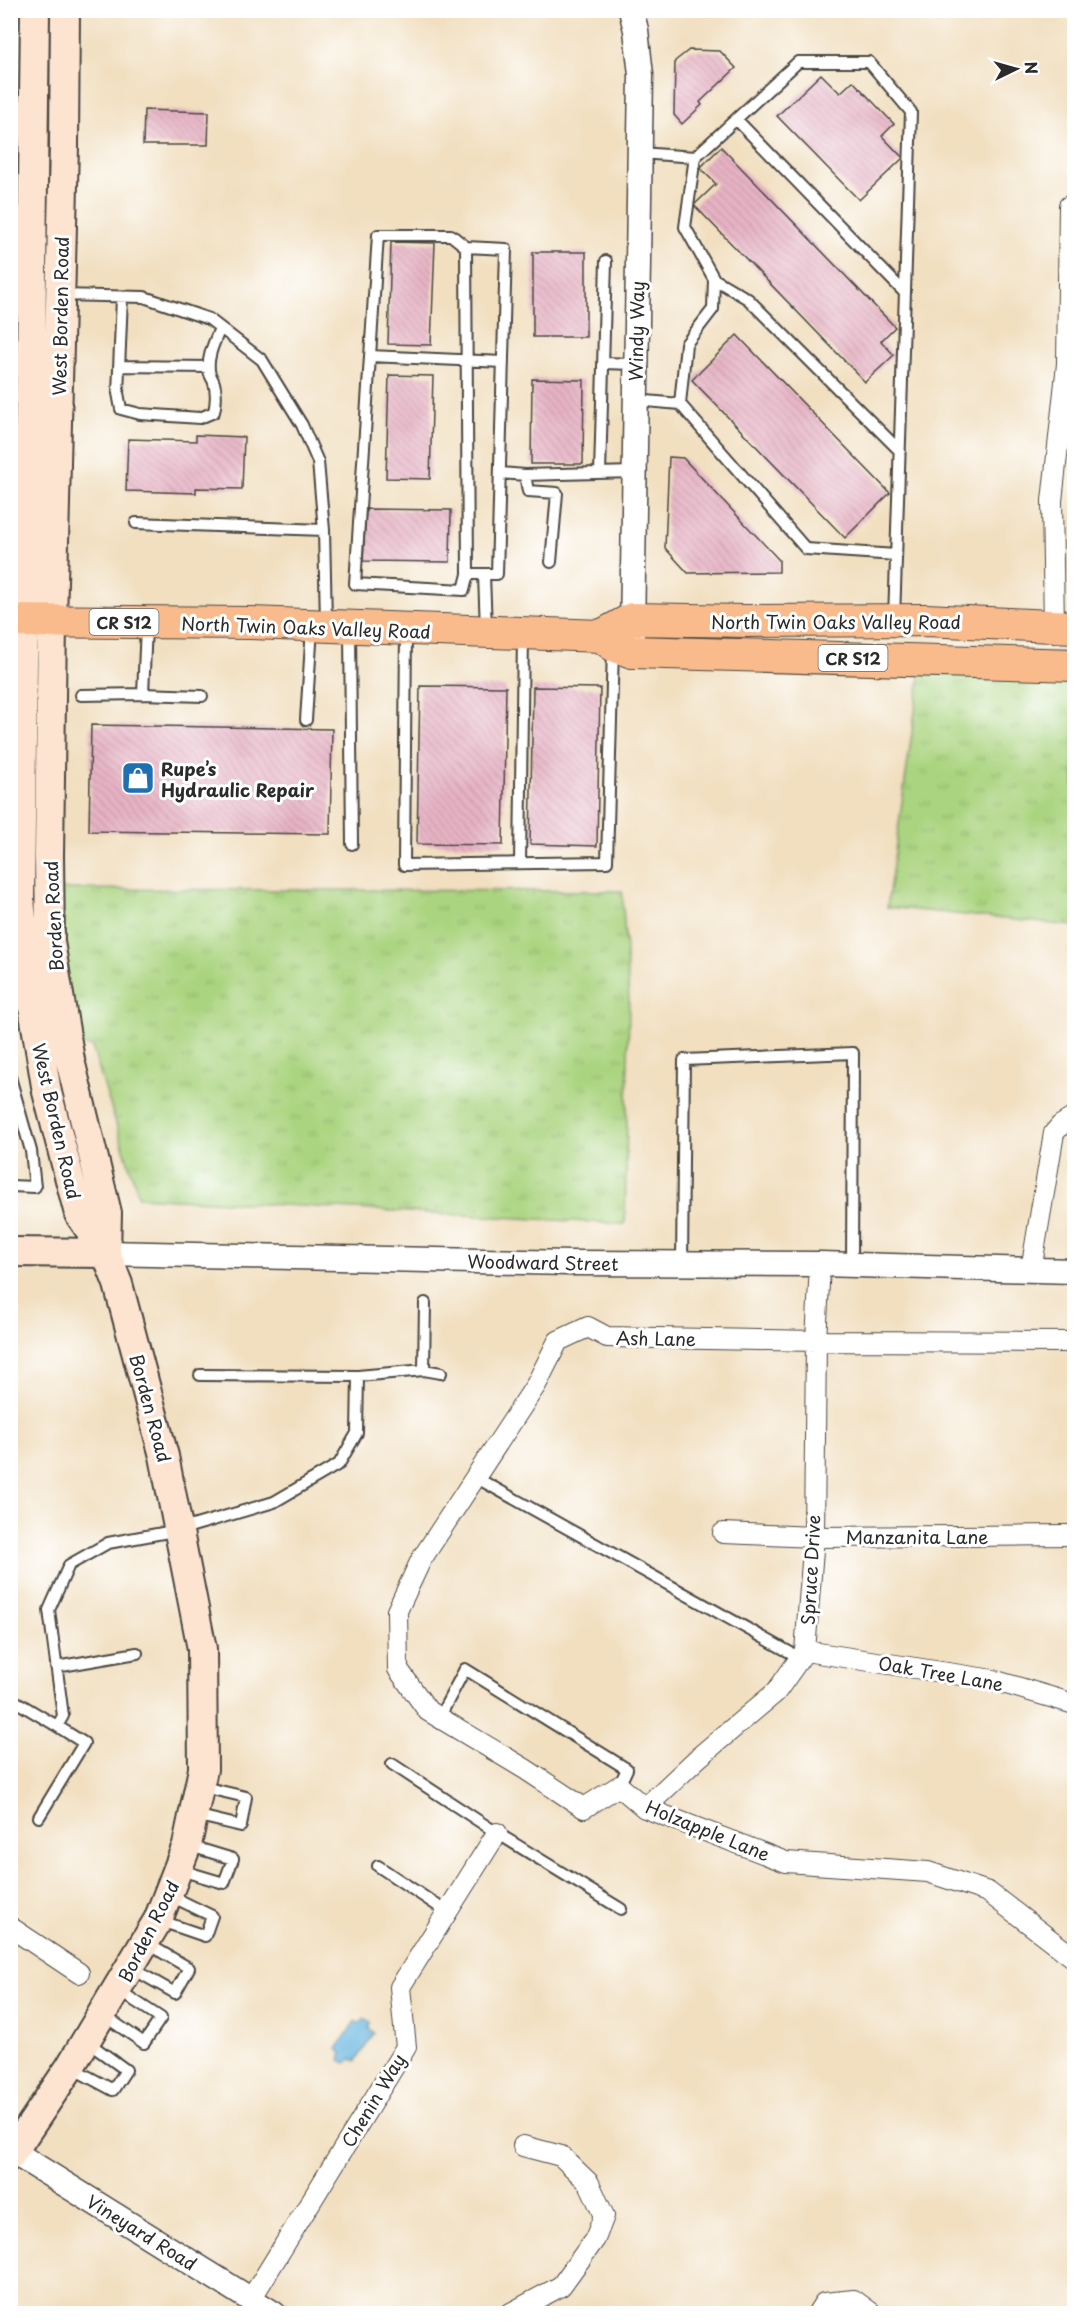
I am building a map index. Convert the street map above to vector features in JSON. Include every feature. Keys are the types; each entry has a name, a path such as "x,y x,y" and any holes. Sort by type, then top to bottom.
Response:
{"main road":[{"name":"West Borden Road","path":"34,10 21,293 29,621 21,898 25,949 50,1032"},
{"name":"West Borden Road","path":"29,621 60,295 65,10"},
{"name":"North Twin Oaks Valley Road","path":"615,644 632,619 894,620 1064,626"},
{"name":"North Twin Oaks Valley Road","path":"29,621 329,626 523,633 615,644 1074,665"},
{"name":"Borden Road","path":"11,2158 124,1979 168,1894 193,1815 203,1769 202,1649 164,1456 117,1284 106,1253 107,1213 50,1032 49,856 29,621"},
{"name":"Woodward Street","path":"10,1252 106,1253"}],"street":[{"name":"Windy Way","path":"631,10 636,30 641,75 632,619"},
{"path":"1064,626 1052,501 1067,364 1069,206"},
{"path":"1031,1270 1054,1133 1060,1125 1074,1118"},
{"name":"Woodward Street","path":"106,1253 1074,1270"},
{"name":"Spruce Drive","path":"803,1655 814,1537 816,1341 820,1264"},
{"name":"Ash Lane","path":"439,1718 428,1711 398,1669 397,1611 421,1560 536,1385 558,1341 588,1327 607,1337 1074,1342"},
{"name":"Manzanita Lane","path":"723,1533 814,1537 1074,1535"},
{"path":"645,1808 699,1757 776,1692 803,1655"},
{"name":"Oak Tree Lane","path":"803,1655 993,1680 1074,1704"},
{"path":"439,1718 525,1769 584,1808 619,1785"},
{"name":"Holzapple Lane","path":"619,1785 645,1808 786,1862 928,1872 988,1892 1074,1958"},
{"name":"Chenin Way","path":"251,2299 406,2047 400,1987 497,1833"},
{"path":"10,1927 79,1973"},
{"path":"509,2313 561,2286 595,2239 604,2216 590,2183 561,2156 523,2146"},
{"name":"Vineyard Road","path":"11,2158 274,2313"},
{"path":"817,2313 824,2303 854,2300 873,2313"}],"lane":[{"path":"894,620 900,452 905,293 912,112 868,62 798,62 695,157 685,227 714,279 748,299 900,452"},
{"path":"736,119 905,293"},
{"path":"640,153 695,157"},
{"path":"466,247 468,574 464,590 355,584 378,235 451,235 466,247 506,249 497,574 468,574"},
{"path":"600,473 606,261"},
{"path":"680,404 686,344 713,309 714,279"},
{"path":"60,295 144,297 209,319 262,360 302,425 318,462 329,626 352,844"},
{"path":"122,297 118,393 121,409 140,414 200,418 214,412 215,384 209,367 213,346 220,328"},
{"path":"370,356 503,362"},
{"path":"603,363 636,364"},
{"path":"119,366 209,367"},
{"path":"635,400 680,404 806,549 896,555"},
{"path":"500,473 525,475 633,472"},
{"path":"525,475 528,491 557,493 551,562"},
{"path":"136,523 324,530"},
{"path":"484,575 486,632"},
{"path":"143,694 146,623"},
{"path":"306,720 329,626"},
{"path":"406,629 404,865 607,862 615,644"},
{"path":"520,863 523,633"},
{"path":"81,695 202,696"},
{"path":"682,1263 684,1060 853,1053 852,1265"},
{"path":"10,1077 31,1151 35,1187 10,1186"},
{"path":"424,1370 425,1304"},
{"path":"200,1375 358,1376 424,1370 441,1373"},
{"path":"57,1726 63,1716 49,1610 69,1565 108,1544 179,1530 273,1502 339,1464 357,1433 358,1376"},
{"path":"475,1477 803,1655"},
{"path":"56,1667 137,1653"},
{"path":"439,1718 465,1669 627,1769 619,1785"},
{"path":"10,1698 84,1743 39,1817"},
{"path":"392,1764 497,1833 621,1909"},
{"path":"193,1815 241,1826 246,1797 199,1786"},
{"path":"378,1866 447,1912"},
{"path":"124,1979 176,1993 189,1968 168,1894"},
{"path":"102,2014 144,2043 161,2018 124,1979"},
{"path":"70,2067 113,2090 126,2070 86,2040"}],"green space":[{"path":"924,649 1074,653 1074,926 887,907"},
{"path":"11,889 622,891 629,1000 625,1224 139,1197 92,1047 11,1029"}],"water":[{"path":"365,2019 370,2023 369,2029 374,2033 356,2061 351,2059 346,2063 340,2060 342,2053 337,2049 355,2021 359,2024"}],"building":[{"path":"689,50 720,51 736,68 700,102 702,105 682,124 674,115 675,61"},
{"path":"821,74 840,93 853,81 894,124 882,136 903,158 859,200 777,116"},
{"path":"144,110 209,112 208,145 143,145"},
{"path":"721,147 895,327 881,341 894,355 865,382 694,205 716,184 700,168"},
{"path":"391,242 435,243 431,345 388,344"},
{"path":"533,252 586,252 586,337 533,337"},
{"path":"737,335 890,493 845,538 692,380"},
{"path":"389,375 433,376 430,479 386,478"},
{"path":"532,379 584,380 583,464 531,464"},
{"path":"196,435 244,437 242,489 196,488 196,493 126,491 128,439 196,441"},
{"path":"669,457 683,458 779,560 779,572 688,573 665,548"},
{"path":"366,509 451,510 450,562 363,561"},
{"path":"420,686 506,687 503,845 417,844"},
{"path":"533,687 600,688 597,846 530,844"},
{"path":"91,725 332,729 330,834 89,831"}],"place":[{"name":"Rupe’s Hydraulic Repair","path":"138,778"}]}
